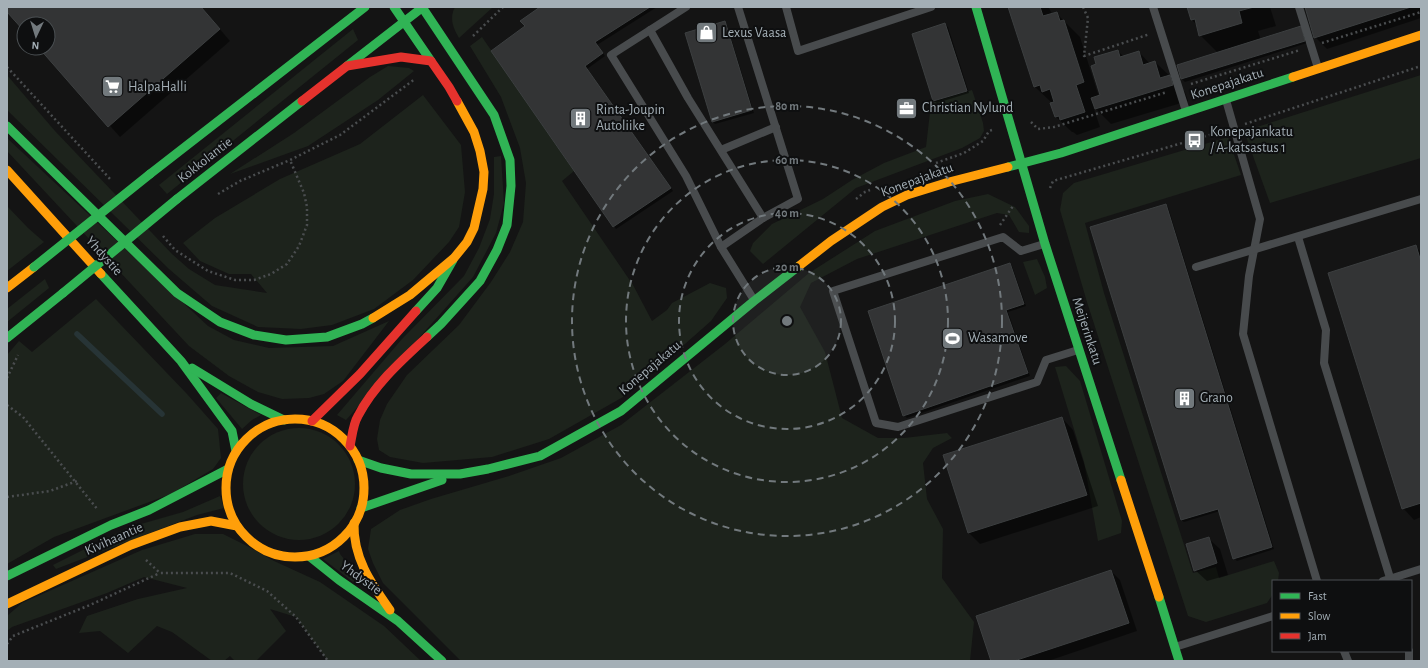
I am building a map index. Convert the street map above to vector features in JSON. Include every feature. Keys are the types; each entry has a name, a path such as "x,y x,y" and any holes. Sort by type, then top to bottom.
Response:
{"main road":[{"name":"Kokkolantie","path":"7,288 150,174 365,7"},
{"path":"312,421 360,374 437,288 454,258 474,228 483,189 484,172 480,151 474,132 450,87 394,7"},
{"name":"Kokkolantie","path":"7,338 177,199 423,7"},
{"path":"350,446 357,417 374,391 405,357 441,324 480,281 497,250 507,225 511,186 510,160 502,135 494,115 423,7"},
{"name":"Meijerinkatu","path":"976,7 1045,244 1179,661"},
{"name":"Konepajakatu","path":"358,460 381,468 411,474 460,474 488,470 540,456 621,411 754,301 831,242 882,207 907,195 948,182 1061,153 1421,35"},
{"path":"347,66 401,57 431,61"},
{"path":"7,126 178,293 220,322 254,335 286,340 327,337 362,324 410,295 454,258"},
{"name":"Yhdystie","path":"7,170 181,361 232,431 236,451"},
{"name":"Yhdystie","path":"181,361 251,404 284,420"},
{"path":"284,420 312,421 333,430 350,446 358,460 363,476 364,492 361,508 354,523 335,544 309,556 293,557 276,554 261,548 247,538 237,526 229,508 226,489 228,469 236,451 242,443 260,428 284,420"},
{"name":"Kivihaantie","path":"7,576 111,525 149,510 228,469"},
{"name":"Konepajakatu","path":"361,508 460,474"},
{"name":"Kivihaantie","path":"7,604 131,545 180,527 211,521 237,526"},
{"name":"Yhdystie","path":"354,523 353,538 361,564 378,593 398,621"},
{"name":"Yhdystie","path":"309,556 339,580 398,621 442,661"}],"lane":[{"path":"686,7 611,55 686,176 721,247 754,301"},
{"path":"721,247 763,218 798,199 738,7"},
{"path":"786,7 798,50 931,7"},
{"path":"1153,7 1186,112"},
{"path":"1299,7 1318,69"},
{"path":"650,30 688,98 763,218"},
{"path":"1226,99 1260,219 1249,276 1243,334 1317,580"},
{"path":"721,150 776,127"},
{"path":"1196,267 1421,199"},
{"path":"1298,236 1326,330 1324,363 1388,580 1421,569"},
{"path":"1045,244 1021,251 1003,237 833,292 876,423 898,427 1037,382 1046,360 1078,350"},
{"path":"1174,647 1272,616"}],"path":[{"path":"473,36 503,7"},
{"path":"1083,7 1088,18 1084,56 1160,31"},
{"path":"214,196 240,181 290,160 340,135 417,78"},
{"path":"7,497 50,491 76,481"},
{"path":"7,644 13,636 160,573"},
{"path":"296,617 328,661"}],"shaded area":[{"path":"455,7 493,7 459,38 452,23 452,15"},
{"path":"353,29 358,40 167,194 159,185"},
{"path":"482,37 574,171 562,181 633,285 652,321 667,310 672,303 710,283 726,288 727,298 711,321 623,397 549,439 492,457 423,463 390,457 379,450 377,439 380,420 387,404 407,375 459,325 491,282 510,252 523,222 526,183 520,148 501,97 470,46"},
{"path":"388,66 409,68 414,71 378,100 308,146 230,174 294,133 370,77"},
{"path":"7,75 55,131 172,254 189,269 215,285 267,293 251,274 229,274 200,261 183,243 215,218 280,179 360,144 423,95 461,145 465,192 459,227 449,242 413,280 374,309 332,325 301,329 258,327 212,306 169,269 7,110"},
{"path":"1421,75 1421,158 1270,203 1244,131"},
{"path":"972,90 983,123 984,131 980,138 962,148 856,188 763,264 750,251 753,243 772,224 823,199 852,180 884,163 926,147 931,103"},
{"path":"1228,137 1241,175 1085,223 1104,293 1193,573 1216,567 1219,578 1274,561 1279,573 1278,580 1272,580 1272,596 1267,603 1206,622 1188,616 1087,302 1060,210 1063,193 1074,183"},
{"path":"7,138 208,326 234,340 269,348 333,346 389,321 343,381 324,394 309,398 282,399 258,392 229,376 189,346 7,151"},
{"path":"501,156 504,203 496,233 473,277 346,420 337,415 402,339 464,276 479,248 490,219 494,194 494,157"},
{"path":"988,194 1015,207 1029,226 1029,233 1019,232 1009,215 997,213 857,259 811,283 800,307 825,352 842,418 878,438 904,438 947,433 952,438 933,448 923,463 927,499 943,529 942,578 974,622 970,661 461,661 383,583 368,549 371,529 400,510 561,458 621,425 725,344 809,273 875,231 955,201"},
{"path":"7,206 44,242 7,271"},
{"path":"1037,259 1045,277 1047,288 1035,295 1023,262"},
{"path":"45,279 49,288 7,322 7,309"},
{"path":"96,299 187,394 218,429 221,458 213,469 171,494 54,537 7,564 7,355 19,341 32,352"},
{"path":"1066,366 1080,381 1122,521 1121,533 1098,541 1084,462 1055,367"},
{"path":"221,393 261,415 252,420 242,429 216,398"},
{"path":"299,428 320,432 338,445 351,463 355,484 351,505 338,523 320,536 299,540 278,536 260,523 247,505 243,484 247,463 260,445 278,432"},
{"path":"220,496 224,508 197,515 56,569 53,565 127,528 183,512"},
{"path":"195,534 223,534 274,561 320,582 384,626 421,661 328,661 296,617 270,609 286,631 256,661 235,661 230,656 224,661 212,661 172,632 157,626 128,653 100,631 79,633 87,616 138,599 187,588 144,577 107,593 12,627 7,631 7,616 22,603 142,550"},
{"path":"339,551 358,577 353,582 323,559"}],"building":[{"name":"HalpaHalli","path":"7,7 201,7 220,29 108,127 46,56 56,56 56,16 16,16 16,22 7,12"},
{"name":"Rinta-Joupin Autoliike","path":"540,7 650,7 595,42 603,53 585,66 671,188 613,227 491,51 525,26 520,21"},
{"path":"1008,7 1040,7 1043,16 1057,12 1060,21 1064,20 1084,82 1076,85 1085,112 1060,120 1059,116 1055,117 1050,103 1054,102 1050,89 1042,92 1040,85 1034,87"},
{"path":"1187,7 1254,7 1239,11 1242,23 1199,36 1195,19 1191,20"},
{"path":"1305,7 1411,7 1314,38"},
{"path":"725,21 752,110 712,122 685,33"},
{"path":"945,23 967,91 933,101 912,34"},
{"path":"1301,26 1305,41 1181,79 1177,65"},
{"path":"1118,50 1120,57 1139,51 1143,65 1155,61 1160,78 1170,75 1173,85 1095,109 1091,98 1100,95 1091,66 1096,64 1094,57"},
{"name":"Grano","path":"1166,204 1272,547 1233,559 1218,509 1181,520 1090,227"},
{"path":"1416,245 1421,262 1421,503 1402,509 1328,273"},
{"path":"1010,263 1024,304 1006,310 1028,373 903,416 868,311"},
{"path":"1062,417 1087,495 968,533 943,455"},
{"path":"1209,537 1217,563 1194,571 1186,544"},
{"path":"1111,570 1129,623 1014,661 991,661 976,616"}],"waterway":[{"path":"77,334 162,414"}],"traffic: fast":[{"path":"150,174 365,7"},
{"path":"394,7 431,61"},
{"path":"422,7 494,115 510,160 511,186 507,225 497,250 480,281 441,324 427,337"},
{"path":"347,66 423,7"},
{"path":"976,7 1045,244 1121,480"},
{"path":"1008,167 1061,153 1293,77"},
{"path":"177,199 302,101"},
{"path":"7,126 177,293 220,322 254,335 286,340 327,337 362,324 373,318"},
{"path":"34,267 150,174"},
{"path":"63,293 177,199"},
{"path":"416,311 437,288 453,260"},
{"path":"358,460 381,468 411,474 460,474 488,469 540,456 621,411 754,301 799,266"},
{"path":"101,274 181,361 232,431 236,451"},
{"path":"7,338 63,293"},
{"path":"192,368 251,404 284,420"},
{"path":"7,576 111,525 149,510 228,469"},
{"path":"361,508 442,480"},
{"path":"309,556 339,580 398,621 442,661"},
{"path":"1159,597 1179,661"}],"traffic: slow":[{"path":"1293,77 1421,35"},
{"path":"373,318 410,295 454,258 467,242 474,228 483,189 484,172 480,151 474,132 457,101"},
{"path":"799,266 831,241 882,207 907,195 949,182 1008,167"},
{"path":"7,170 101,274"},
{"path":"7,288 34,267"},
{"path":"295,419 315,422 327,427 344,439 356,456 361,468 364,488 361,508 356,520 344,537 327,549 315,554 295,557 275,554 263,549 246,537 234,520 229,508 226,488 229,468 234,456 246,439 263,427 275,422 295,419"},
{"path":"1121,480 1159,597"},
{"path":"7,604 131,545 180,527 211,521 237,526"},
{"path":"354,523 354,536 364,570 390,610"}],"traffic: jam":[{"path":"302,101 347,66 401,57 431,61 457,101"},
{"path":"312,421 360,374 416,311"},
{"path":"350,446 356,419 372,394 380,383 427,337"}],"place":[{"name":"Lexus Vaasa","path":"707,33"},
{"name":"HalpaHalli","path":"113,87"},
{"name":"Christian Nylund","path":"907,108"},
{"name":"Rinta-Joupin Autoliike","path":"580,118"},
{"name":"Konepajankatu / A-katsastus 1","path":"1194,140"},
{"name":"Wasamove","path":"952,338"},
{"name":"Grano","path":"1184,398"}]}
